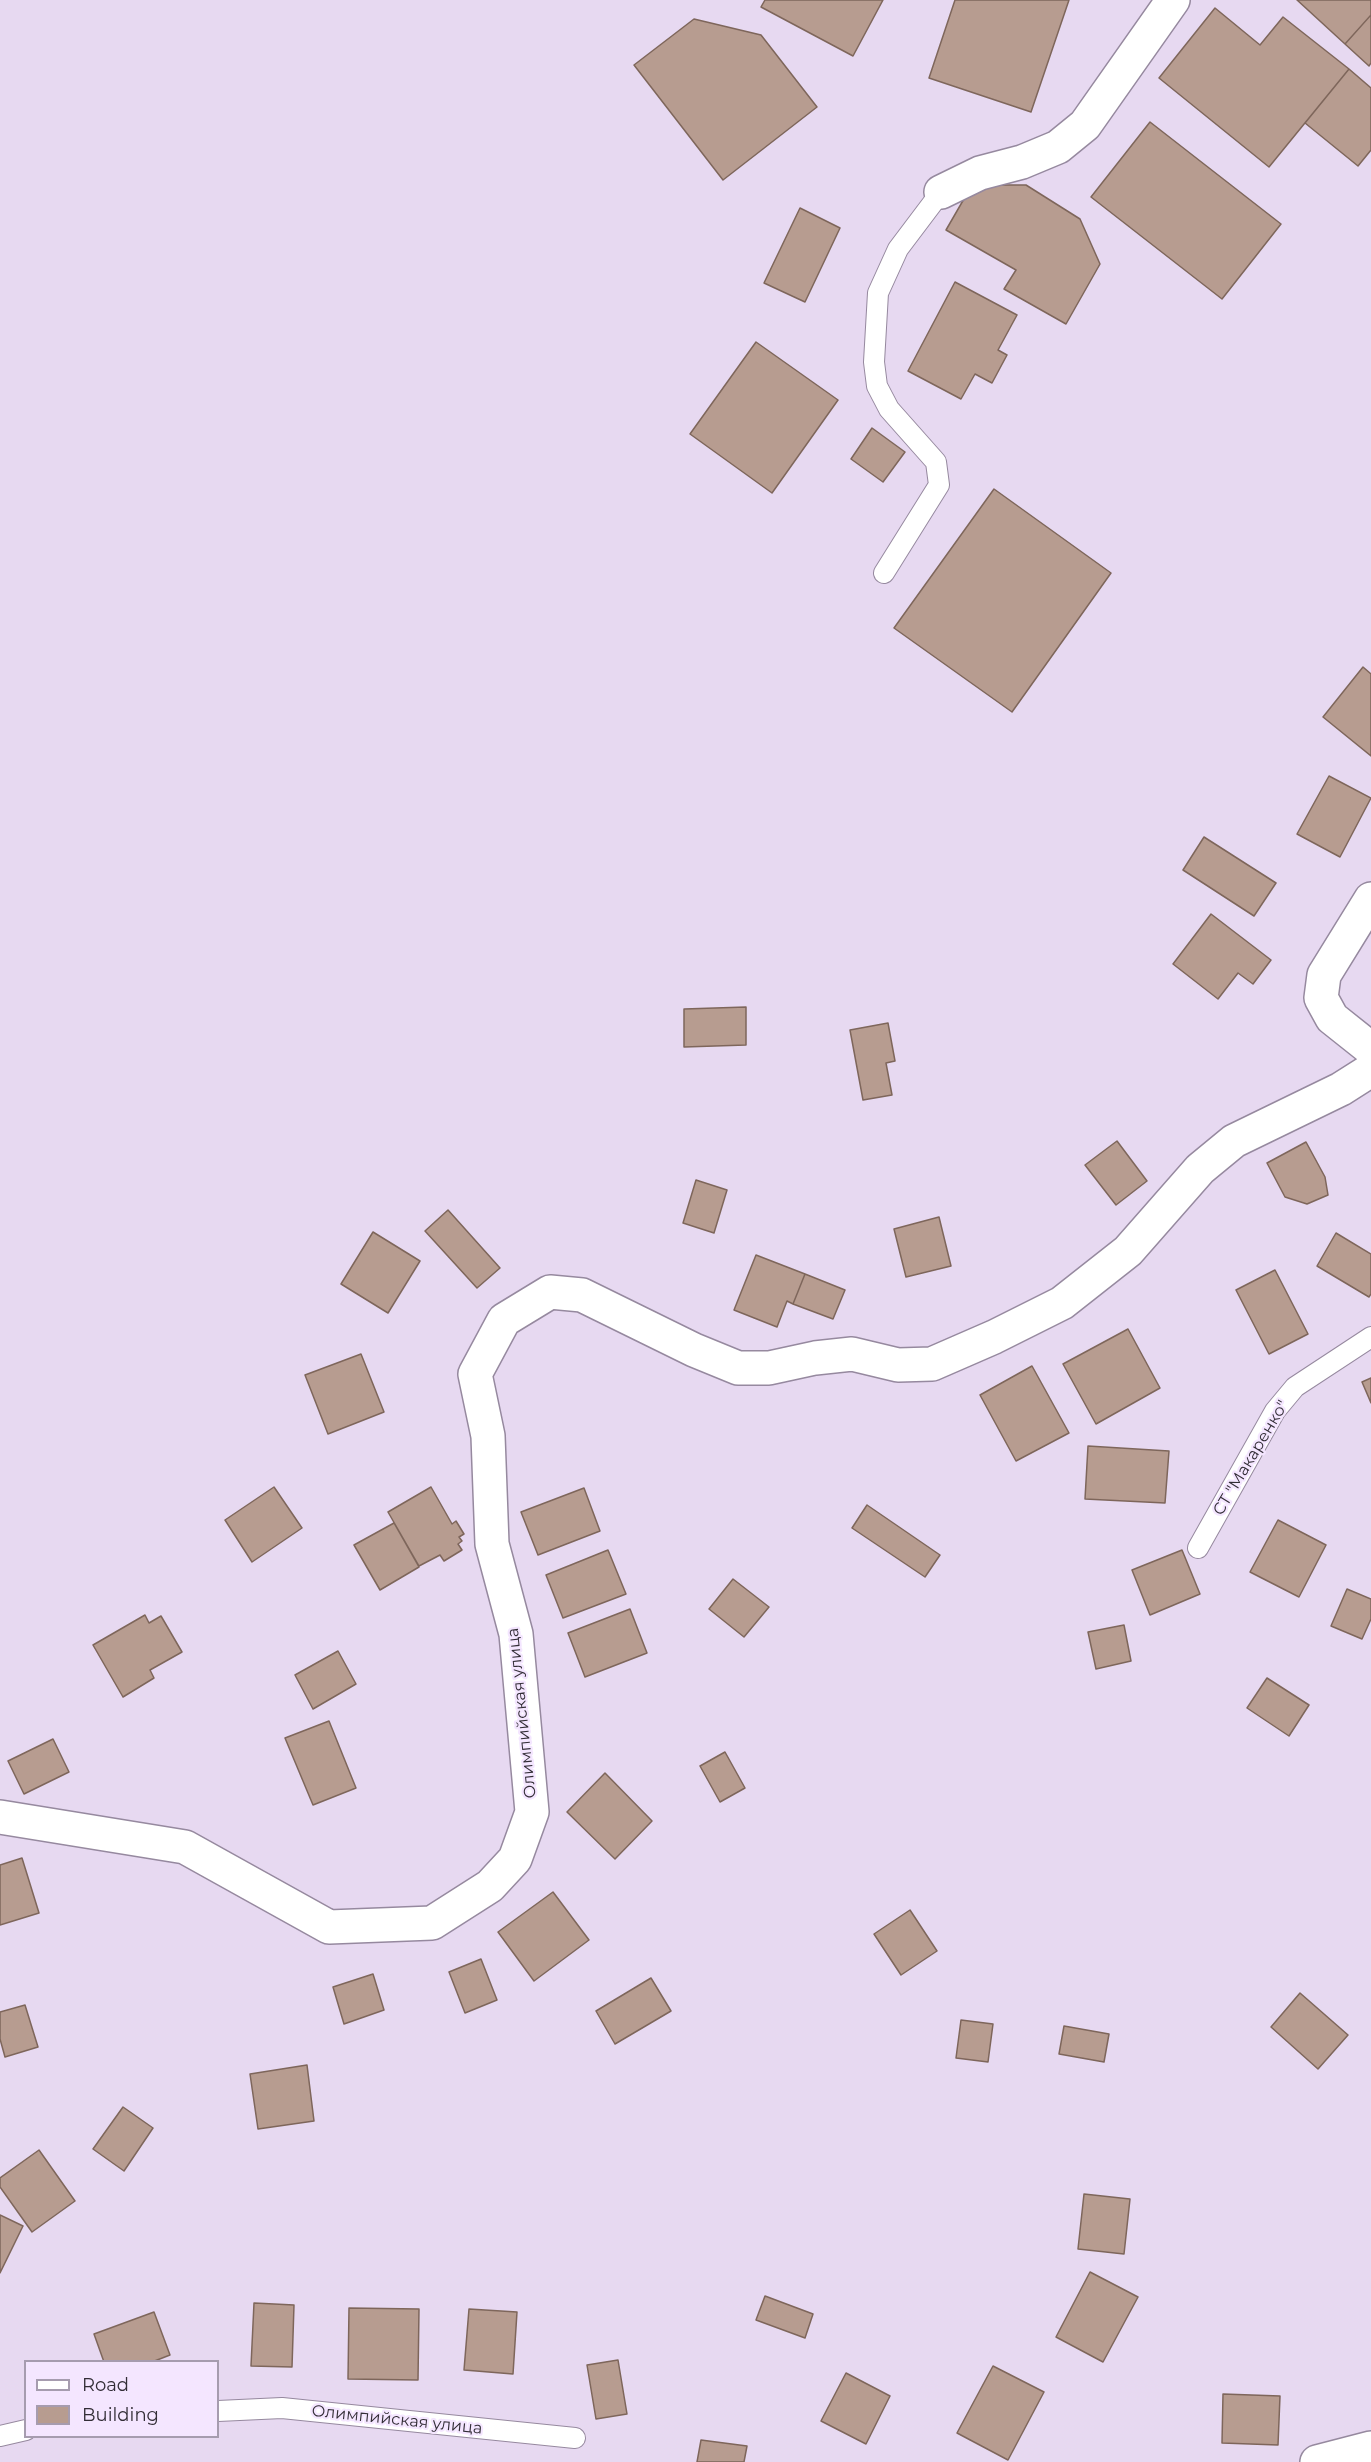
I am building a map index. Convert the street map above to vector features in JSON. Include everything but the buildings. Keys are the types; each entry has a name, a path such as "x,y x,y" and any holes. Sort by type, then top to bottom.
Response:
{"street":[{"path":"941,192 980,173 1022,162 1058,147 1085,125 1173,0"},
{"path":"1371,899 1324,975 1321,998 1332,1018 1371,1049"},
{"name":"Олимпийская улица","path":"0,1817 185,1847 329,1927 432,1923 490,1886 515,1859 532,1812 516,1634 492,1544 488,1436 475,1374 504,1320 550,1292 582,1295 694,1350 738,1368 769,1368 815,1358 852,1354 898,1365 932,1364 994,1337 1062,1303 1128,1251 1200,1169 1234,1141 1341,1089 1371,1070"},
{"path":"1317,2462 1371,2448"}],"lane":[{"path":"884,573 939,485 936,462 890,409 877,386 874,362 878,293 898,249 941,192"},
{"name":"СТ \"Макаренко\"","path":"1198,1548 1275,1411 1295,1387 1371,1337"},
{"name":"Олимпийская улица","path":"219,2411 282,2408 575,2438"},
{"path":"0,2436 24,2430"}]}
